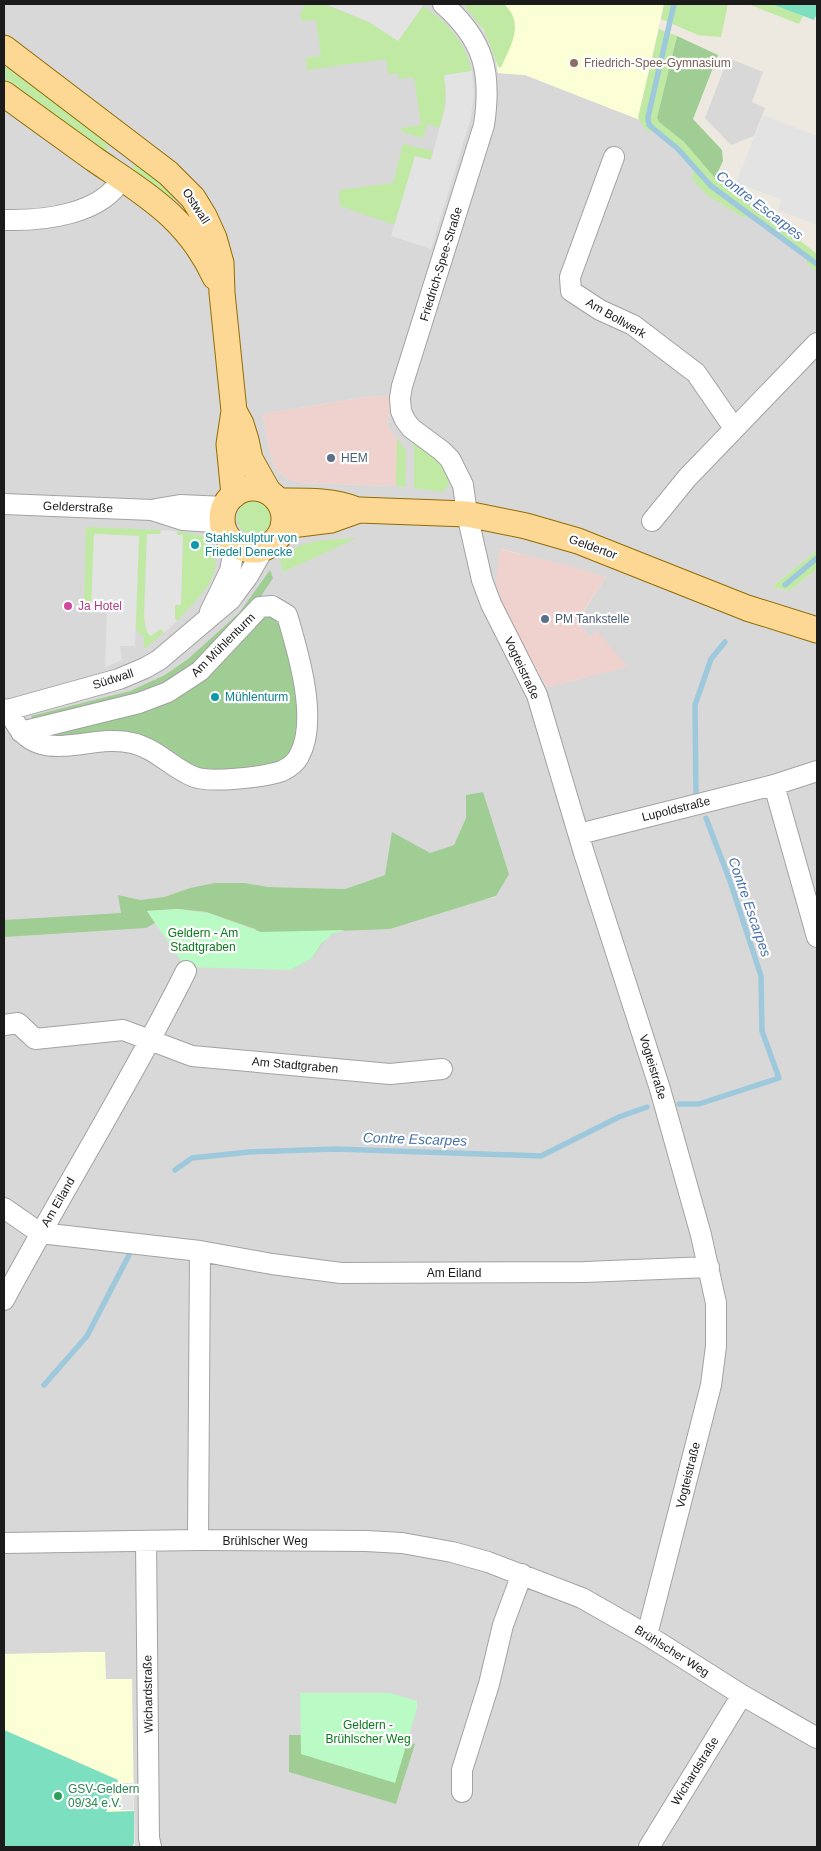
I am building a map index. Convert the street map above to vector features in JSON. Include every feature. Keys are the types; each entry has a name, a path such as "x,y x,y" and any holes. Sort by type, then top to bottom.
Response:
{"main road":[{"name":"Ostwall","path":"4,48 168,173 193,198 214,238 221,263 222,293 234,411 230,427 229,444 229,518"},
{"name":"Ostwall","path":"4,94 165,210 190,235 222,293"},
{"path":"122,178 128,166 129,142"},
{"name":"Ostwall","path":"234,411 241,424 250,459 273,496"},
{"path":"248,488 258,488 273,496 283,508 283,526 280,535 273,543 264,548 254,550 244,548 229,518 239,491 248,488"},
{"name":"Geldertor","path":"273,496 347,506 359,510 466,514 526,526 578,541 747,608 817,630"},
{"name":"Geldertor","path":"283,526 331,520 359,510"}],"street":[{"name":"Friedrich-Spee-Straße","path":"443,4 464,25 478,48 486,68 488,100 484,125 402,386 400,398 401,411 411,428 442,452 456,468 463,485 466,514"},
{"name":"Am Bollwerk","path":"614,157 570,277 571,291 600,310 633,325 696,373 734,428"},
{"path":"4,220 50,218 79,210 111,193 122,178"},
{"path":"652,521 687,478 817,342"},
{"name":"Gelderstraße","path":"4,504 152,510 180,505 229,518"},
{"name":"Vogteistraße","path":"466,514 482,580 491,604 537,696 660,1089 709,1267 716,1303 717,1326 711,1385 647,1635"},
{"name":"Südwall","path":"206,618 230,570 229,518"},
{"name":"Südwall","path":"6,710 119,679 145,668 168,653 206,618 223,607 239,591 264,548"},
{"name":"Am Mühlenturm","path":"272,606 287,615 305,684 306,731 299,756 292,765 282,771 234,779 205,780 192,777 148,749 132,743 116,741 52,746 36,742 21,732 138,703 168,692 200,671 260,607 272,606"},
{"path":"6,710 21,732"},
{"name":"Lupoldstraße","path":"579,834 774,785 817,772"},
{"path":"774,785 817,937"},
{"path":"152,1040 186,971"},
{"name":"Am Stadtgraben","path":"4,1025 18,1023 35,1039 123,1030 192,1056 390,1074 442,1069"},
{"name":"Am Eiland","path":"4,1300 152,1040"},
{"name":"Am Eiland","path":"4,1208 40,1234 200,1251 272,1264 341,1273 585,1272 709,1267"},
{"path":"198,1540 200,1251"},
{"name":"Brühlscher Weg","path":"4,1543 198,1540 402,1543 452,1552 522,1574 582,1598 817,1738"},
{"name":"Wichardstraße","path":"146,1541 149,1838 151,1847"},
{"path":"462,1792 462,1770 489,1684 503,1625 522,1574"},
{"name":"Wichardstraße","path":"648,1847 742,1694"}],"shaded area":[{"path":"4,4 463,4 479,22 487,36 496,60 498,73 525,75 640,120 650,132 651,130 677,149 695,171 744,218 747,212 809,260 806,263 817,272 817,550 772,587 789,591 817,569 817,1847 135,1847 134,1811 118,1781 4,1730 4,84 109,151 105,142 4,61","holes":["391,396 387,426 397,439 395,486 301,483 286,478 277,470 270,454 263,414 366,397","502,549 606,577 582,614 584,616 579,623 590,637 597,631 588,677 547,687 528,655","466,795 496,897 338,931 326,938 312,958 291,970 255,929 207,912 178,909 140,900 164,897 190,888 245,883 268,887 345,889 385,875 430,853 454,845 466,818"]},
{"path":"325,4 420,4 423,6 398,41 369,22"},
{"name":"Friedrich-Spee-Gymnasium","path":"463,4 664,4 638,117 640,120 525,75 498,73 496,60 487,36 479,22"},
{"path":"728,58 763,72 752,102 765,108 754,136 731,145 705,118"},
{"path":"472,71 474,96 470,121 431,249 391,236 415,156 431,160 446,104 444,75"},
{"path":"763,115 817,136 817,225 778,210 781,199 736,183"},
{"path":"391,396 387,426 397,439 396,486 301,483 286,478 277,470 270,454 263,414 366,397"},
{"path":"161,530 177,531 177,535 183,535 181,605 175,605 175,618 177,621 164,633 161,629 150,636 146,630 144,617 147,534 160,534"},
{"path":"94,534 139,536 135,646 120,646 122,660 105,667 107,613 91,612"},
{"name":"PM Tankstelle","path":"500,549 606,577 582,613 584,616 579,623 590,637 597,631 628,667 547,687 506,614 497,588 496,579"},
{"path":"105,1652 106,1679 132,1679 134,1811 106,1812 118,1780 4,1730 4,1654"},
{"path":"120,1783 133,1783 134,1810 120,1810"}],"green space":[{"path":"305,4 325,4 369,22 398,41 423,6 448,26 465,51 472,71 444,75 445,102 440,128 427,124 423,138 402,132 401,128 421,125 414,77 399,79 398,73 388,74 386,59 307,70 306,58 321,56 316,20 301,21 300,14"},
{"path":"463,4 504,4 510,11 514,19 514,35 501,67 499,68 498,66 484,30"},
{"path":"664,4 728,4 721,37 698,35 661,19"},
{"path":"748,4 771,4 803,16 799,24"},
{"path":"771,4 817,4 817,13 814,20"},
{"path":"659,29 677,36 657,118 659,122 684,142 715,178 753,204 817,254 817,272 806,263 808,259 748,213 744,218 707,195 691,178 695,171 677,149 652,130 650,133 638,118"},
{"path":"677,36 718,55 693,119 722,150 723,161 715,178 684,142 659,122 657,118"},
{"path":"4,61 99,133 108,147 107,154 4,84"},
{"path":"403,144 433,151 430,160 415,156 395,225 340,206 339,190 393,183"},
{"path":"135,162 181,195 170,199 132,172"},
{"path":"408,436 424,446 448,470 451,481 443,492 414,488 414,446"},
{"path":"397,439 406,451 405,487 396,486"},
{"path":"254,501 266,506 271,518 266,530 254,535 242,530 237,518 242,506"},
{"path":"86,527 161,530 161,534 147,534 144,617 146,630 150,636 161,629 164,633 144,649 144,637 136,630 139,536 94,534 91,612 84,612"},
{"path":"177,531 204,536 212,548 216,560 215,571 204,591 177,621 175,618 175,605 181,605 183,535 177,535"},
{"path":"357,538 283,572 280,559 297,547 316,541"},
{"path":"817,550 817,569 789,591 772,587"},
{"path":"270,570 273,578 259,599 226,637 168,687 34,721 31,716 130,691 165,675 188,659 239,613"},
{"path":"261,616 273,618 288,634 301,695 295,751 273,767 203,773 164,752 55,740 45,731 131,711"},
{"path":"483,792 509,874 496,896 390,929 338,931 326,938 312,958 291,970 255,929 206,912 178,909 147,911 155,923 146,928 4,937 4,920 121,913 118,895 140,900 164,897 190,888 215,883 245,883 268,887 345,889 385,875 392,832 430,853 454,845 466,818 466,795"},
{"name":"Geldern - Am Stadtgraben","path":"178,909 206,912 261,932 345,930 332,934 322,943 312,958 291,970 185,967 147,911"},
{"name":"Geldern - Brühlscher Weg","path":"300,1693 390,1693 417,1701 417,1708 395,1783 301,1754"},
{"name":"GSV-Geldern 09/34 e.V.","path":"4,1730 118,1780 106,1812 134,1811 134,1843 132,1847 4,1847"},
{"path":"289,1735 301,1735 302,1754 395,1782 407,1742 415,1744 396,1804 289,1772"}],"waterway":[{"name":"Contre Escarpes","path":"674,4 648,117 649,125 678,149 711,186 817,264"},
{"name":"Contre Escarpes","path":"785,585 817,558"},
{"name":"Contre Escarpes","path":"696,795 695,705 711,659 725,642"},
{"name":"Contre Escarpes","path":"679,1104 699,1104 779,1078 762,1031 761,976 730,881 706,818"},
{"name":"Contre Escarpes","path":"175,1170 192,1158 249,1152 336,1149 541,1156 619,1117 647,1107"},
{"name":"Contre Escarpes","path":"44,1385 87,1336 129,1255"}],"place":[{"name":"Friedrich-Spee-Gymnasium","path":"574,63"},
{"name":"HEM","path":"331,458"},
{"name":"Stahlskulptur von Friedel Denecke","path":"195,545"},
{"name":"Ja Hotel","path":"68,606"},
{"name":"PM Tankstelle","path":"545,619"},
{"name":"Mühlenturm","path":"215,697"},
{"name":"GSV-Geldern 09/34 e.V.","path":"58,1796"}]}
